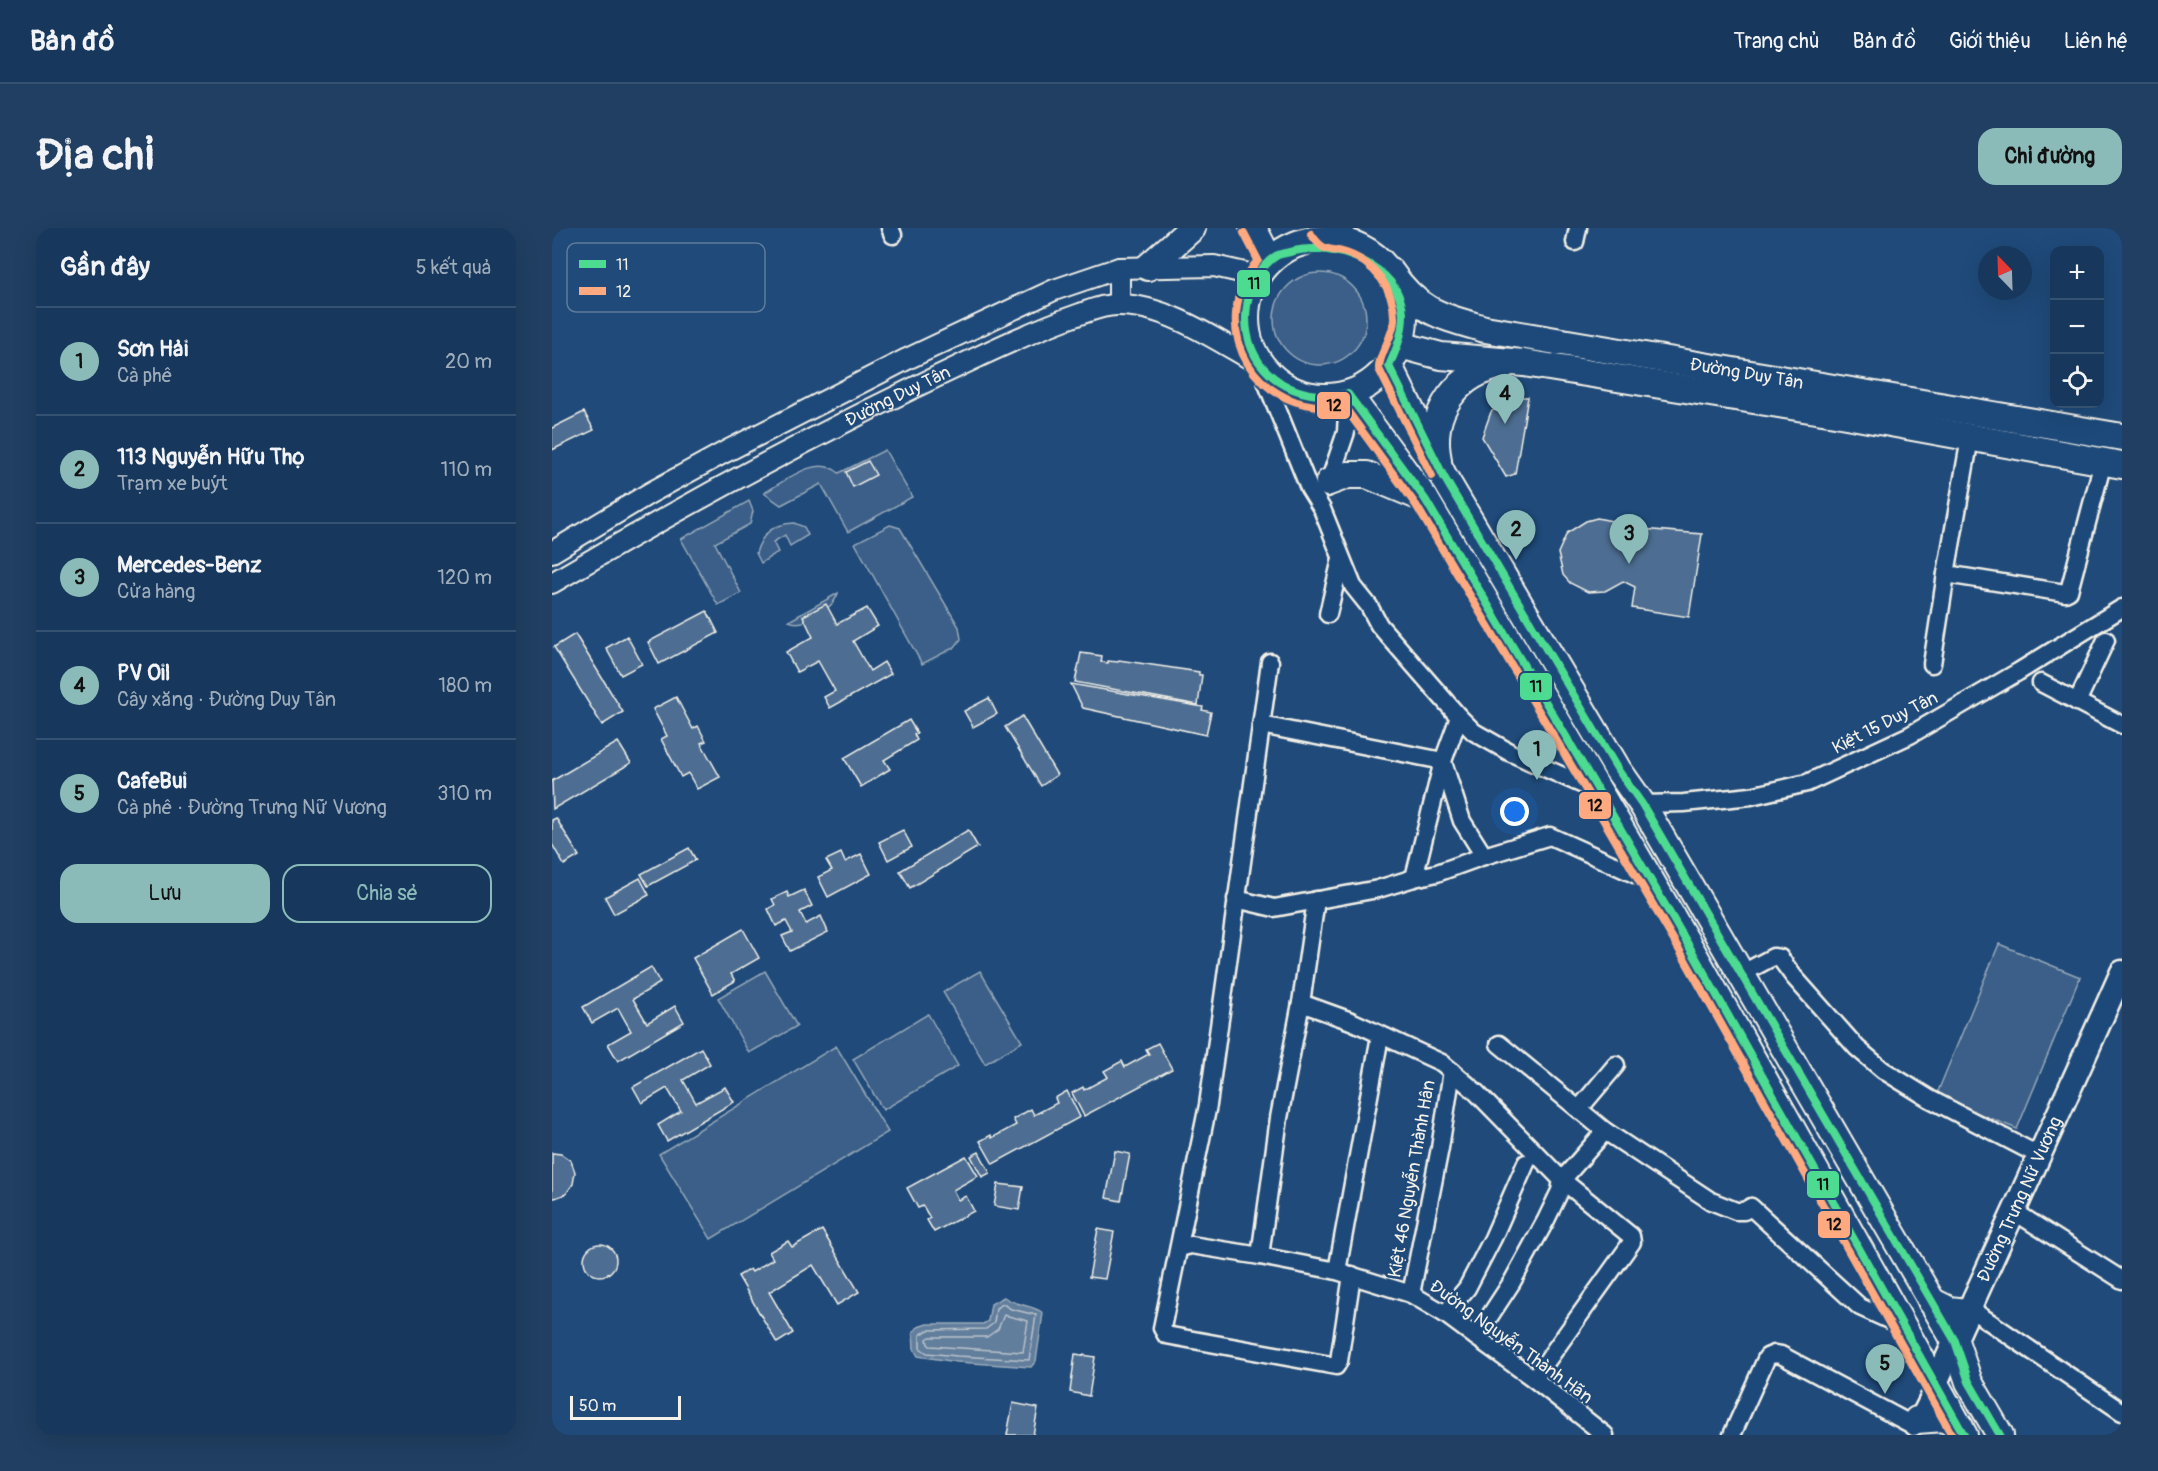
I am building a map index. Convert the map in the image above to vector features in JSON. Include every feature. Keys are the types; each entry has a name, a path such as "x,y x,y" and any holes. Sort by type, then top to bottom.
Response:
{"main road":[{"path":"1148,267 1192,228"},
{"path":"1253,228 1264,268"},
{"path":"1333,234 1360,246 1377,257 1390,271 1400,288 1405,326 1395,356 1376,380 1348,394 1330,398 1292,391 1274,379 1259,364 1246,329 1246,310 1250,292 1264,268 1286,249 1333,234"},
{"name":"Đường Duy Tân","path":"1390,271 1403,290 1422,307 1436,314 1493,331 2122,437"},
{"path":"1395,356 1444,477 1618,770 1642,804 1955,1341 1969,1382 2000,1435"},
{"name":"Đường Duy Tân","path":"1395,356 1441,356 1524,363 1835,413 2112,464"},
{"path":"1444,477 1437,457 1436,437 1440,417 1448,400 1456,389 1476,373 1489,368 1524,363"},
{"path":"1348,394 1425,499 1599,792 1962,1431"},
{"path":"1329,482 1348,475 1367,475 1425,499"},
{"name":"Đường Trưng Nữ Vương","path":"1935,1385 2122,972"},
{"path":"1931,1301 1949,1310 1968,1310"},
{"path":"1914,1427 1943,1418 1962,1431"}],"street":[{"name":"Đường Duy Tân","path":"552,552 650,493 897,364 1054,290 1119,268 1214,266 1264,268"},
{"path":"1119,268 1119,304"},
{"name":"Đường Duy Tân","path":"552,583 658,521 909,390 1008,343 1058,322 1107,306 1119,304 1152,309 1191,327 1259,364"},
{"path":"1259,364 1309,488 1322,509 1341,560 1353,586 1379,625 1474,732 1511,753 1599,792"},
{"path":"1322,509 1346,432 1348,394"},
{"path":"1932,664 1970,438"},
{"path":"1946,574 2065,593 2069,591 2112,464"},
{"path":"1328,614 1341,560"},
{"name":"Kiệt 15 Duy Tân","path":"1642,804 1750,796 1807,783 1910,735 2122,608"},
{"path":"2077,702 2106,640"},
{"path":"1270,662 1208,1105 1162,1328 1166,1335 1336,1366 1339,1361 1345,1273 1380,1036"},
{"path":"2042,683 2122,725"},
{"path":"1414,878 1443,761 1459,717"},
{"path":"1261,725 1443,761"},
{"path":"1443,761 1462,821 1484,856"},
{"path":"1236,899 1274,908 1378,889 1437,873 1550,836 1652,882"},
{"path":"1260,1256 1278,1118 1301,1003 1316,900"},
{"path":"1741,974 1773,957 1780,958 1857,1048 1882,1070 1930,1099 2040,1156"},
{"path":"1301,1003 1351,1021 1442,1063 1475,1091 1562,1180 1631,1236 1632,1242 1534,1379"},
{"path":"1499,1044 1605,1131 1711,1201 1736,1211 1744,1211 1751,1207 1860,1307 1904,1327"},
{"path":"1579,1109 1616,1065"},
{"name":"Kiệt 46 Nguyễn Thành Hân","path":"1411,1294 1440,1148 1452,1071"},
{"path":"1476,1337 1495,1310 1546,1221 1560,1191 1562,1180 1605,1131"},
{"path":"1445,1314 1467,1288 1526,1163"},
{"path":"2015,1212 2122,1280"},
{"name":"Đường Nguyễn Thành Hãn","path":"1179,1248 1191,1245 1260,1256 1345,1273 1411,1294 1445,1314 1534,1379 1605,1435"},
{"path":"1968,1310 2122,1412"},
{"path":"1732,1435 1767,1357 1774,1354 1781,1355 1914,1427"},
{"name":"Đường Trưng Nữ Vương","path":"1914,1427 1935,1385"}],"shaded area":[{"path":"1320,273 1337,277 1352,287 1362,302 1366,319 1362,336 1352,351 1337,361 1320,365 1303,361 1288,351 1278,336 1274,319 1278,302 1288,287 1303,277"},
{"path":"885,450 912,497 848,532 821,484 781,505 764,493 801,471 821,466 839,473"},
{"path":"749,501 753,511 750,524 715,543 741,593 718,605 681,539"},
{"path":"794,523 804,527 808,535 790,546 785,535 773,542 778,552 761,563 756,553 765,535 780,525"},
{"path":"890,525 900,528 959,627 961,639 955,647 922,664 855,543"},
{"path":"838,593 831,605 818,616 802,622 789,621"},
{"path":"1999,944 2080,977 2017,1129 1936,1096"},
{"path":"765,971 797,1026 749,1053 718,998"},
{"path":"980,971 1022,1042 985,1064 943,992"},
{"path":"928,1014 958,1066 883,1110 853,1059"},
{"path":"836,1046 888,1132 711,1239 659,1154"}],"water":[{"path":"1004,1297 1043,1313 1036,1361 1031,1367 957,1362 918,1356 914,1349 913,1332 918,1327 927,1324 983,1324 988,1321 991,1304"}],"building":[{"path":"1511,397 1528,397 1515,474 1506,477 1482,437 1491,412"},
{"path":"584,412 594,430 552,450 552,428"},
{"path":"868,461 876,475 853,487 846,472"},
{"path":"1597,518 1617,522 1629,528 1702,534 1689,617 1632,608 1635,587 1623,581 1605,591 1588,592 1570,583 1563,575 1558,553 1567,533 1586,521"},
{"path":"826,604 837,624 867,608 878,626 853,641 870,671 884,662 891,674 830,708 824,697 835,691 818,661 797,672 786,652 813,637 803,616"},
{"path":"707,611 718,633 659,664 648,642"},
{"path":"575,634 623,712 602,725 554,647"},
{"path":"627,636 642,664 621,675 606,648"},
{"path":"1081,653 1102,656 1101,662 1118,662 1119,660 1199,672 1199,675 1202,675 1198,705 1075,682"},
{"path":"1071,684 1203,707 1202,710 1211,712 1206,735 1083,708"},
{"path":"676,697 693,729 698,726 706,741 701,743 720,777 697,789 688,773 681,777 661,739 667,736 653,709"},
{"path":"989,698 997,714 973,727 964,711"},
{"path":"1022,716 1057,775 1041,786 1005,727"},
{"path":"909,720 917,733 914,734 917,740 884,760 890,769 861,787 844,758"},
{"path":"618,742 631,763 553,809 552,781"},
{"path":"556,818 579,856 564,865 552,844 552,820"},
{"path":"903,830 912,847 888,860 879,842"},
{"path":"968,830 978,847 910,888 900,871"},
{"path":"689,848 696,860 648,886 641,874"},
{"path":"841,853 845,862 861,854 871,874 828,897 818,877 832,870 826,860"},
{"path":"640,878 649,895 614,914 605,897"},
{"path":"804,890 812,906 800,912 806,924 821,916 828,932 790,951 782,936 792,932 786,921 776,926 768,909 775,905 772,899 787,892 789,897"},
{"path":"743,929 759,958 731,974 735,981 713,994 693,958"},
{"path":"651,967 660,983 633,999 647,1023 675,1006 684,1022 618,1061 608,1044 631,1031 618,1008 592,1023 583,1007"},
{"path":"1158,1043 1172,1069 1084,1116 1072,1093 1083,1087 1084,1090 1108,1077 1104,1071 1122,1061 1125,1067 1149,1054 1146,1049"},
{"path":"701,1048 710,1064 683,1080 696,1103 725,1087 734,1102 667,1141 658,1125 681,1111 667,1088 642,1103 633,1087"},
{"path":"1067,1091 1080,1117 993,1164 980,1141 991,1135 992,1138 1016,1125 1013,1119 1031,1109 1034,1115 1057,1103 1055,1098"},
{"path":"1115,1151 1130,1154 1121,1201 1106,1198"},
{"path":"979,1152 990,1173 982,1177 971,1156"},
{"path":"552,1153 561,1154 571,1161 575,1172 573,1184 566,1194 555,1198 552,1198"},
{"path":"966,1156 978,1176 953,1190 958,1200 966,1196 974,1211 934,1232 923,1206 918,1208 907,1188"},
{"path":"998,1184 1023,1187 1019,1210 994,1206"},
{"path":"1098,1229 1114,1232 1105,1279 1089,1277"},
{"path":"822,1230 859,1292 837,1305 813,1265 769,1292 793,1333 777,1343 738,1276 750,1269 752,1272 773,1259 769,1252 788,1241 792,1247"},
{"path":"600,1244 612,1248 616,1260 612,1272 600,1276 588,1272 584,1260 588,1248"},
{"path":"1075,1354 1095,1357 1089,1396 1070,1392"},
{"path":"1013,1403 1038,1408 1033,1435 1007,1435"}],"transit line":[{"name":"12","path":"1244,233 1258,260 1242,287 1236,314 1238,340 1248,363 1264,383 1286,398 1312,405 1343,405 1416,505 1684,958 1952,1435"},
{"name":"12","path":"1311,234 1323,247 1346,253 1366,263 1387,288 1394,320 1379,369 1432,476"},
{"name":"11","path":"1964,1435 1693,953 1425,499 1348,394 1310,394 1288,387 1268,372 1255,356 1247,328 1248,299 1260,271 1276,256 1310,249 1346,254 1378,270 1391,282 1399,297 1403,314 1399,341 1389,366 1444,477 1618,770 1642,804 1955,1341 1969,1382 2000,1435"}],"place":[{"name":"PV Oil","path":"1505,424"},
{"name":"113 Nguyễn Hữu Thọ","path":"1516,560"},
{"name":"Mercedes-Benz","path":"1629,564"},
{"name":"Sơn Hải","path":"1537,780"},
{"name":"CafeBui","path":"1885,1394"}]}
